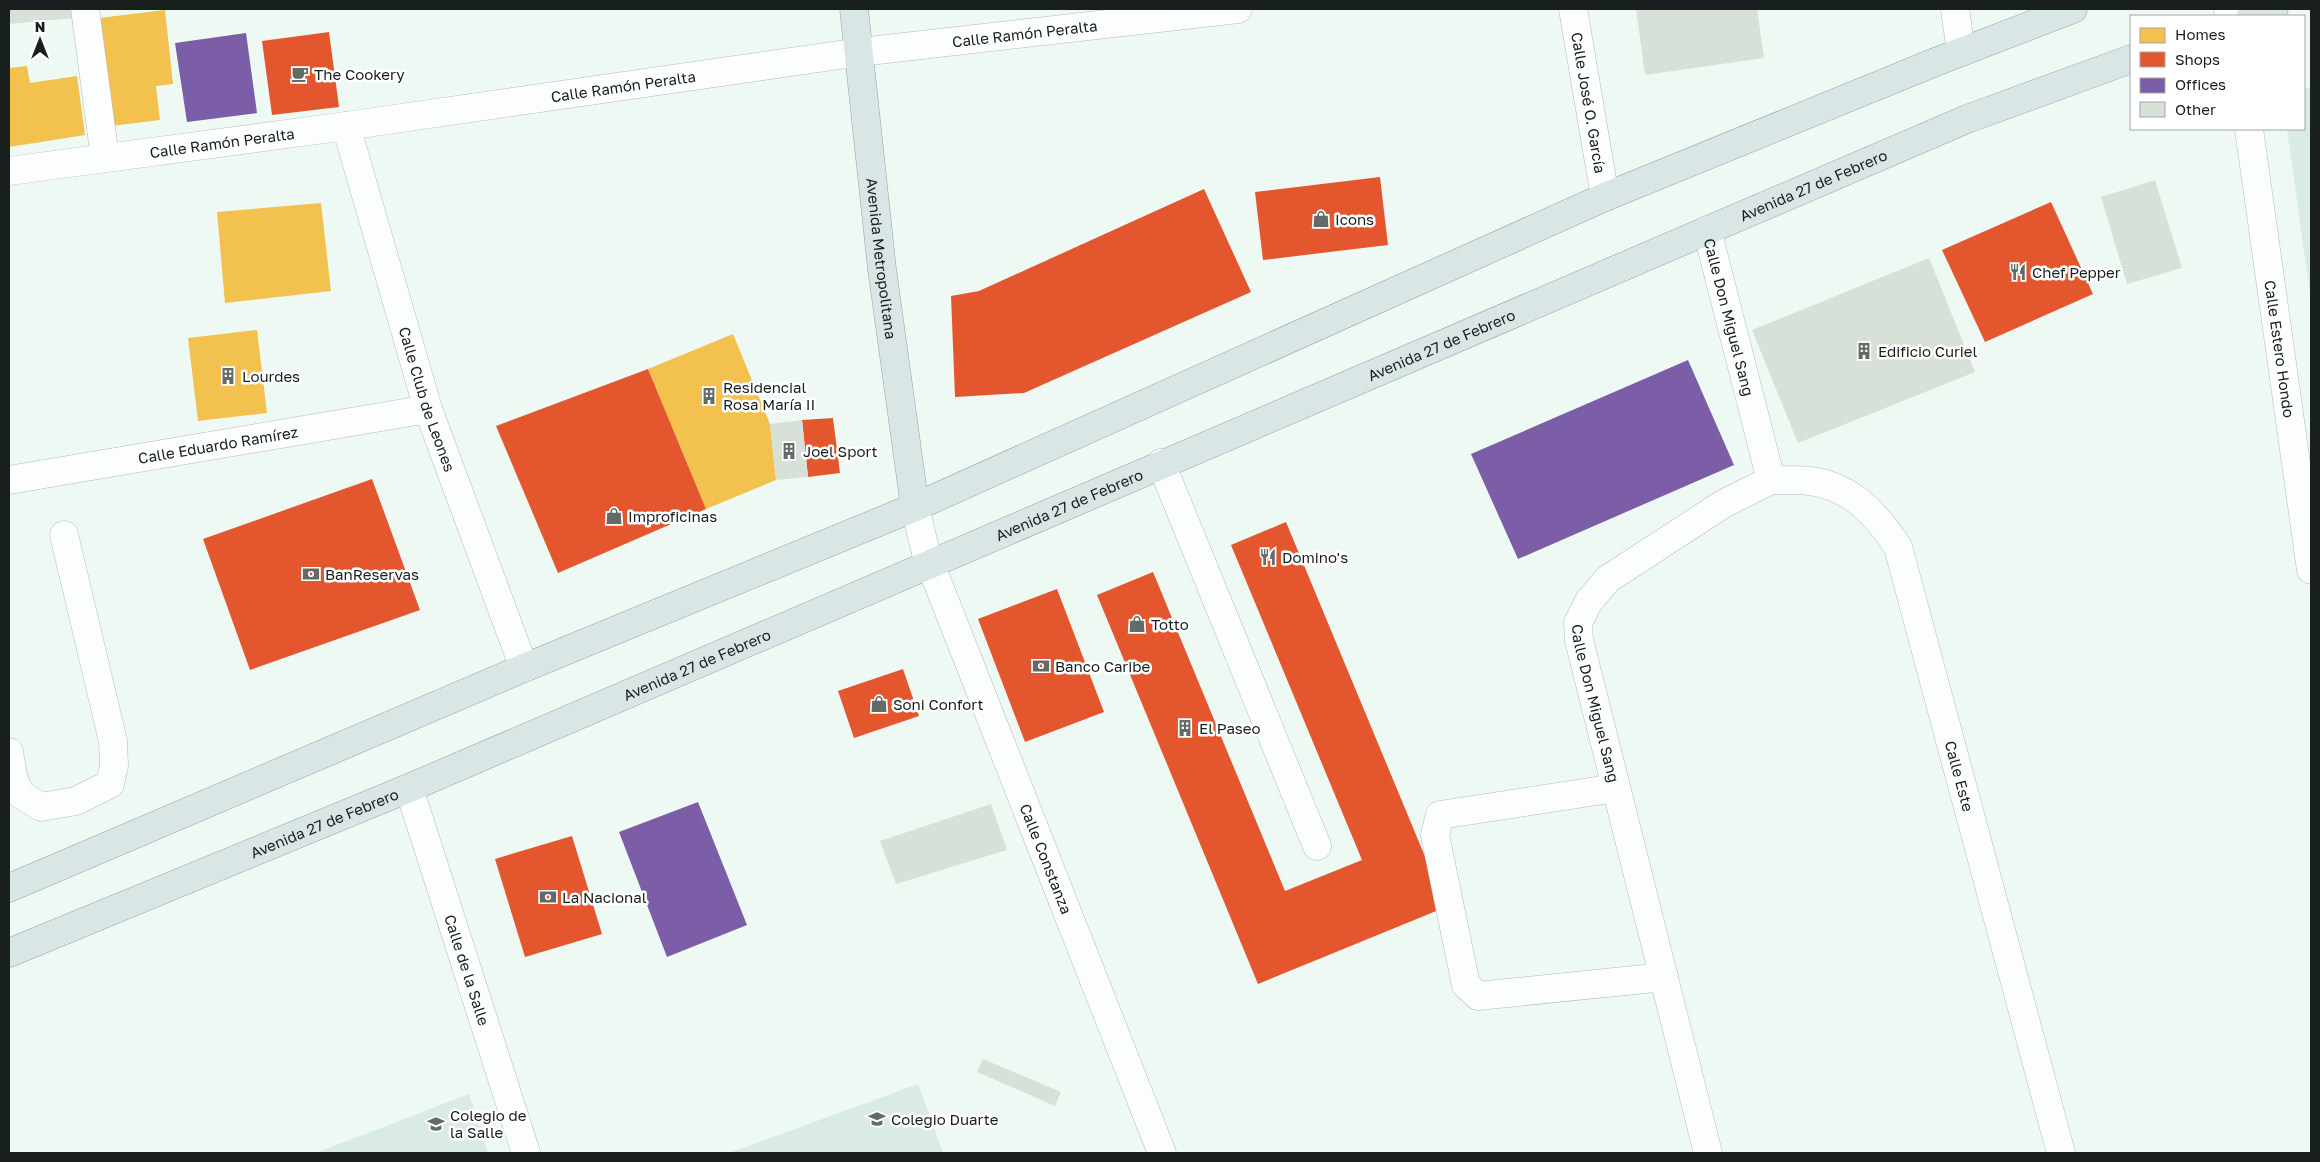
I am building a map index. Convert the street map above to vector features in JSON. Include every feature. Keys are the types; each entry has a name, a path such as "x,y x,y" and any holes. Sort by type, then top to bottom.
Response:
{"main road":[{"name":"Avenida Metropolitana","path":"854,9 884,278 915,507"},
{"path":"9,888 524,668 915,507 1605,197 1961,52 2073,9"},
{"path":"2254,15 2274,9"},
{"name":"Avenida 27 de Febrero","path":"9,953 408,788 929,565 1161,463 1967,119 2130,59"}],"street":[{"path":"85,9 105,158"},
{"name":"Calle Ramón Peralta","path":"9,171 346,126 860,52 1238,9"},
{"name":"Calle José O. García","path":"1573,9 1605,197"},
{"path":"1955,9 1961,52"},
{"name":"Calle Club de Leones","path":"346,126 428,409 524,668"},
{"name":"Calle Estero Hondo","path":"2249,130 2311,570"},
{"name":"Calle Don Miguel Sang","path":"1707,230 1771,480 1723,504 1608,579 1589,601 1578,623 1579,640 1708,1153"},
{"name":"Calle Eduardo Ramírez","path":"9,480 428,409"},
{"path":"1161,463 1317,846"},
{"name":"Calle Este","path":"1771,480 1812,481 1838,490 1868,508 1880,520 1898,547 2061,1153"},
{"name":"Calle Constanza","path":"915,507 929,565 937,581 1162,1153"},
{"path":"9,752 13,776 20,794 41,807 76,800 110,784 114,766 113,742 64,536"},
{"name":"Calle de la Salle","path":"408,788 526,1153"},
{"path":"1616,788 1440,814 1435,835 1466,984 1478,996 1664,977"}],"shaded area":[{"path":"2311,87 2311,301 2287,130 2305,130 2305,89"},
{"name":"Colegio Duarte","path":"918,1084 943,1153 729,1153"},
{"name":"Colegio de la Salle","path":"469,1094 488,1153 316,1153"}],"building: Homes":[{"path":"165,10 173,84 156,86 160,120 111,126 99,18"},
{"path":"27,66 30,83 77,76 85,135 9,147 9,68"},
{"path":"321,203 331,291 225,303 217,212"},
{"name":"Lourdes","path":"257,330 267,413 198,421 188,338"},
{"name":"Residencial Rosa María II","path":"733,334 770,424 776,480 706,509 648,369"}],"building: Shops":[{"name":"The Cookery","path":"329,32 339,107 272,115 262,41"},
{"name":"Icons","path":"1380,177 1388,245 1263,260 1255,192"},
{"path":"1204,189 1251,292 1024,393 955,397 951,296 979,291"},
{"name":"Chef Pepper","path":"2051,202 2093,294 1985,342 1942,250"},
{"path":"648,369 706,509 558,573 496,426"},
{"path":"833,418 840,473 808,477 802,420"},
{"name":"BanReservas","path":"372,479 420,610 250,670 203,539"},
{"name":"El Paseo","path":"1286,522 1446,907 1258,984 1097,595 1153,572 1285,891 1362,860 1231,545"},
{"name":"Banco Caribe","path":"1057,589 1104,712 1025,742 978,619"},
{"name":"Soni Confort","path":"903,669 919,716 854,738 838,691"},
{"name":"La Nacional","path":"572,836 602,934 525,957 495,859"}],"building: Offices":[{"path":"246,33 257,113 187,122 175,43"},
{"path":"1688,360 1734,465 1518,559 1471,454"},
{"path":"698,802 747,925 667,957 619,832"}],"building: Other":[{"path":"9,9 74,9 74,18 9,24"},
{"path":"1636,9 1757,9 1764,58 1645,75"},
{"path":"2155,180 2182,268 2127,284 2101,197"},
{"name":"Edificio Curiel","path":"1929,258 1975,372 1798,443 1752,330"},
{"name":"Joel Sport","path":"802,420 808,477 776,480 770,424"},
{"path":"991,804 1007,850 896,884 880,841"},
{"path":"983,1059 1061,1092 1055,1106 977,1072"}],"place":[{"name":"The Cookery","path":"300,74"},
{"name":"Icons","path":"1321,219"},
{"name":"Chef Pepper","path":"2018,272"},
{"name":"Edificio Curiel","path":"1864,351"},
{"name":"Lourdes","path":"228,376"},
{"name":"Residencial Rosa María II","path":"709,396"},
{"name":"Joel Sport","path":"789,451"},
{"name":"Improficinas","path":"614,516"},
{"name":"Domino's","path":"1268,557"},
{"name":"BanReservas","path":"311,574"},
{"name":"Totto","path":"1137,624"},
{"name":"Banco Caribe","path":"1041,666"},
{"name":"Soni Confort","path":"879,704"},
{"name":"El Paseo","path":"1185,728"},
{"name":"La Nacional","path":"548,897"},
{"name":"Colegio Duarte","path":"877,1119"},
{"name":"Colegio de la Salle","path":"436,1124"}]}
